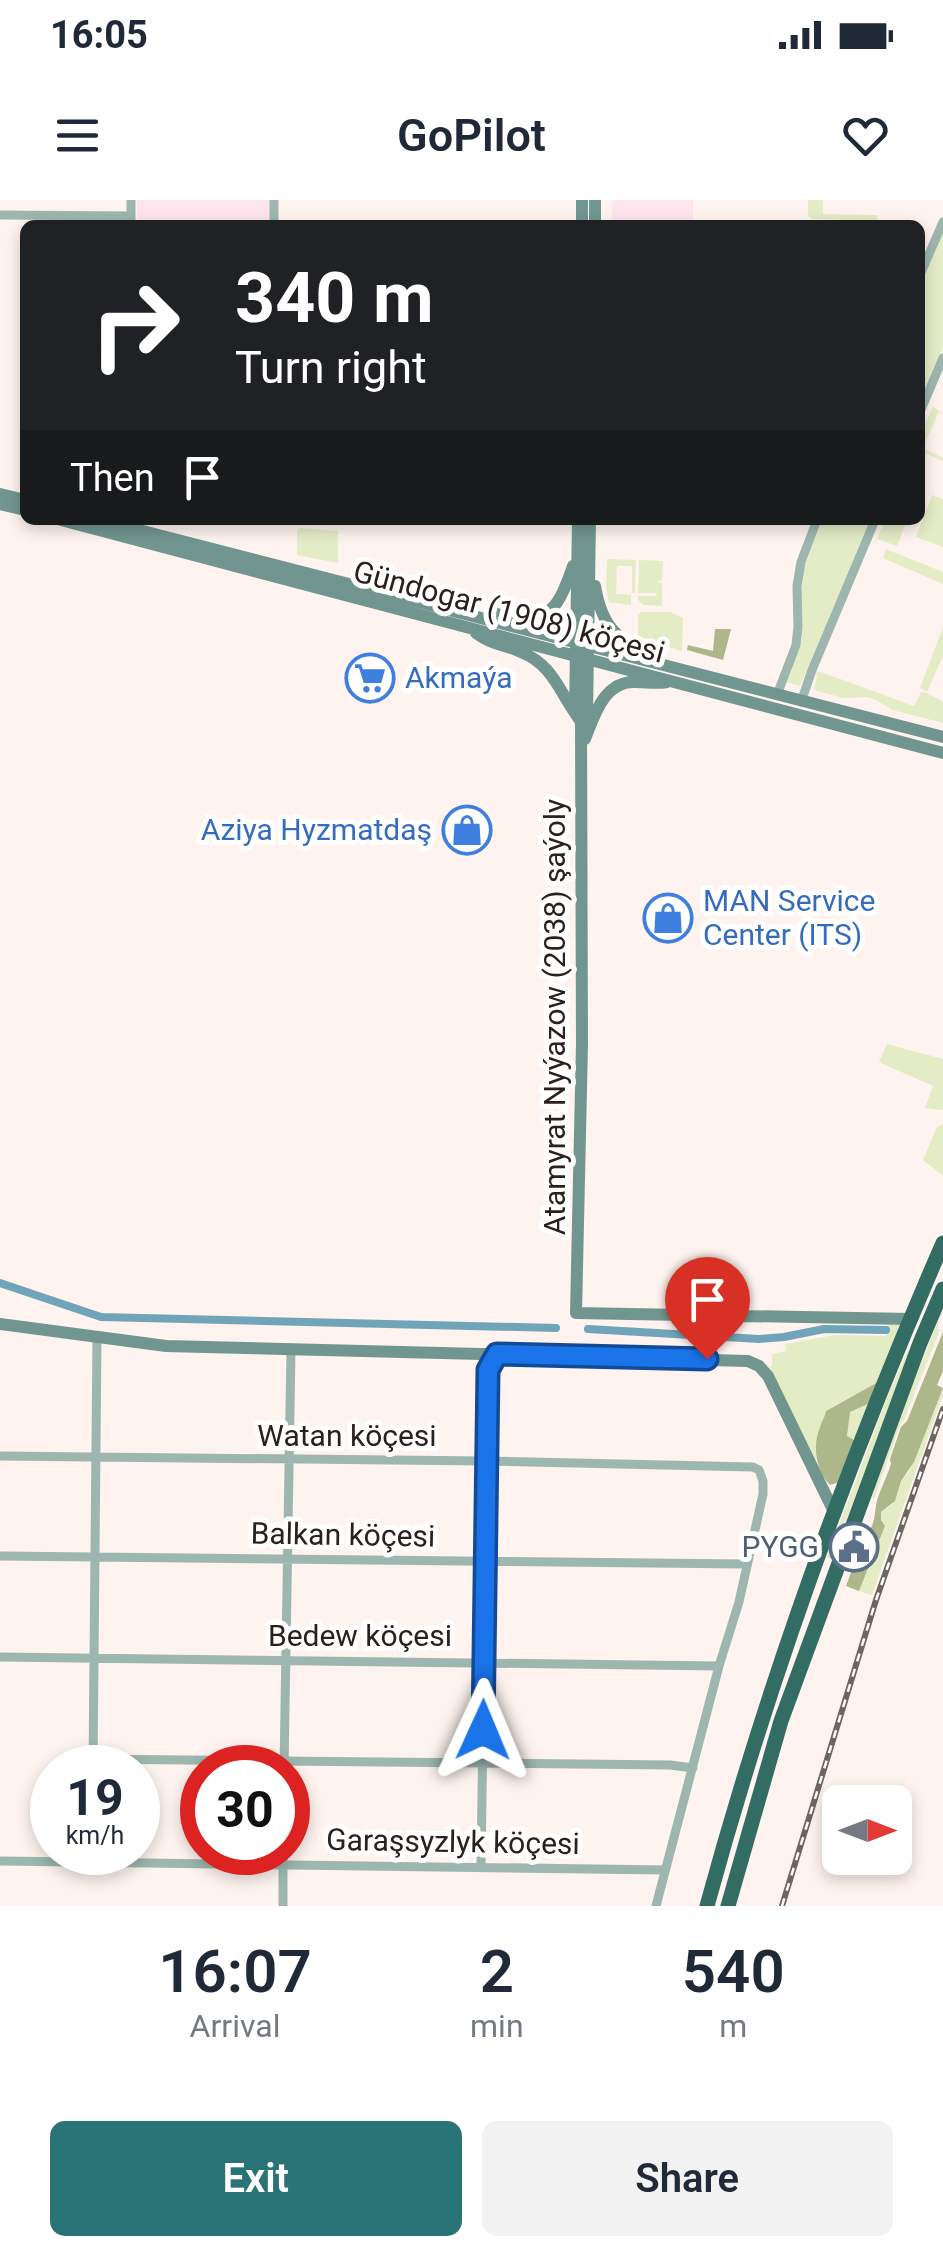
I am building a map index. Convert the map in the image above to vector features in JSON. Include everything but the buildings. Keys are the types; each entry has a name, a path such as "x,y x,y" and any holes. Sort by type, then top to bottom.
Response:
{"highway":[{"path":"707,1906 745,1774 801,1606 910,1319 943,1243"},
{"path":"728,1906 782,1721 943,1289"},
{"path":"820,1556 831,1566 840,1563"},
{"path":"801,1606 816,1606 821,1612"}],"main road":[{"name":"Atamyrat Nyýazow (2038) şaýoly","path":"579,525 587,712 578,717 582,1044 576,1314 910,1319"},
{"name":"Atamyrat Nyýazow (2038) şaýoly","path":"583,555 589,525"},
{"name":"Gündogar (1908) köçesi","path":"121,527 799,708 943,752"},
{"path":"578,717 543,664 516,649 488,642 471,622 494,613 528,619 544,614 561,598 583,555"},
{"path":"581,751 600,704 610,692 629,682 652,685 674,674 659,656 633,647 609,627 583,555"},
{"name":"Gündogar (1908) köçesi","path":"674,674 777,696 799,708 943,737"},
{"path":"0,1324 166,1346 742,1360 768,1376 835,1514"}],"street":[{"path":"0,215 131,220 131,200"},
{"path":"925,264 943,222"},
{"path":"925,400 943,358"},
{"path":"777,696 798,636 799,570 815,525"},
{"path":"799,708 873,525"},
{"path":"93,1745 97,1337"},
{"path":"284,1745 291,1349"},
{"path":"481,1867 485,1461 488,1370 497,1354"},
{"name":"Watan köçesi","path":"0,1456 753,1467 761,1472 764,1487 746,1564"},
{"name":"Balkan köçesi","path":"0,1556 746,1564"},
{"path":"656,1906 746,1564"},
{"name":"Bedew köçesi","path":"0,1657 719,1666"},
{"path":"310,1764 670,1764 693,1768"},
{"name":"Garaşsyzlyk köçesi","path":"0,1860 30,1859"},
{"name":"Garaşsyzlyk köçesi","path":"310,1865 666,1870"},
{"path":"283,1875 283,1906"}],"shaded area":[{"path":"137,200 270,200 270,220 137,220"},
{"path":"612,200 693,200 693,220 612,220"}],"green space":[{"path":"808,200 823,200 823,214 877,215 879,220 812,219 808,216"},
{"path":"943,233 943,347 925,390 925,274"},
{"path":"933,406 943,414 938,413 925,443 925,425"},
{"path":"925,449 943,458 925,453"},
{"path":"932,495 943,499 943,547 916,537 921,525 925,525"},
{"path":"820,525 868,525 800,686 787,682 802,639 803,570"},
{"path":"883,525 905,525 897,546 877,539"},
{"path":"300,528 338,531 338,563 297,555"},
{"path":"886,549 943,572 943,584 883,558"},
{"path":"607,559 636,560 635,593 632,566 617,566 616,594 631,595 631,605 609,602"},
{"path":"639,560 663,561 662,580 657,582 662,583 662,606 644,605 638,600 638,596 656,596 638,593"},
{"path":"641,612 670,612 683,618 682,651 638,637"},
{"path":"943,627 943,656 927,692 920,688"},
{"path":"715,629 731,629 723,660 687,650 688,645 713,651"},
{"path":"818,671 914,706 921,692 927,693 943,702 943,723 892,710 867,697 843,698 814,690"},
{"path":"887,1044 943,1059 943,1110 925,1108 933,1086 879,1062"},
{"path":"943,1124 943,1176 923,1160 937,1127"},
{"path":"943,1309 937,1328 940,1330 874,1499 872,1495 906,1401"},
{"path":"887,1324 900,1324 878,1382 832,1407 819,1429 816,1463 770,1367 772,1354 786,1351 785,1344 834,1335 886,1336"},
{"path":"943,1332 943,1371 937,1385 943,1388 895,1501 881,1512 885,1526 859,1591 846,1586 873,1522 901,1427 907,1421"},
{"path":"910,1352 829,1559 888,1395"},
{"path":"878,1382 870,1403 850,1412 847,1436 854,1440 854,1445 840,1482 830,1485 821,1473 816,1450 826,1411"},
{"path":"943,1388 872,1595 859,1591 885,1526 881,1512 893,1504 901,1481 910,1470"},
{"path":"870,1403 854,1445 847,1437 850,1411"}],"waterway":[{"path":"0,1283 101,1317 556,1328"},
{"path":"588,1329 759,1339 824,1329 886,1330"}],"railway":[{"path":"782,1906 876,1600 943,1409"}],"place":[{"name":"Аkmaýa","path":"370,678"},
{"name":"Aziya Hyzmatdaş","path":"467,830"},
{"name":"MAN Service Center (ITS)","path":"668,918"},
{"name":"PYGG","path":"854,1547"}],"route":[{"path":"483,1730 485,1461 488,1370 492,1361 497,1354 707,1359"}]}
